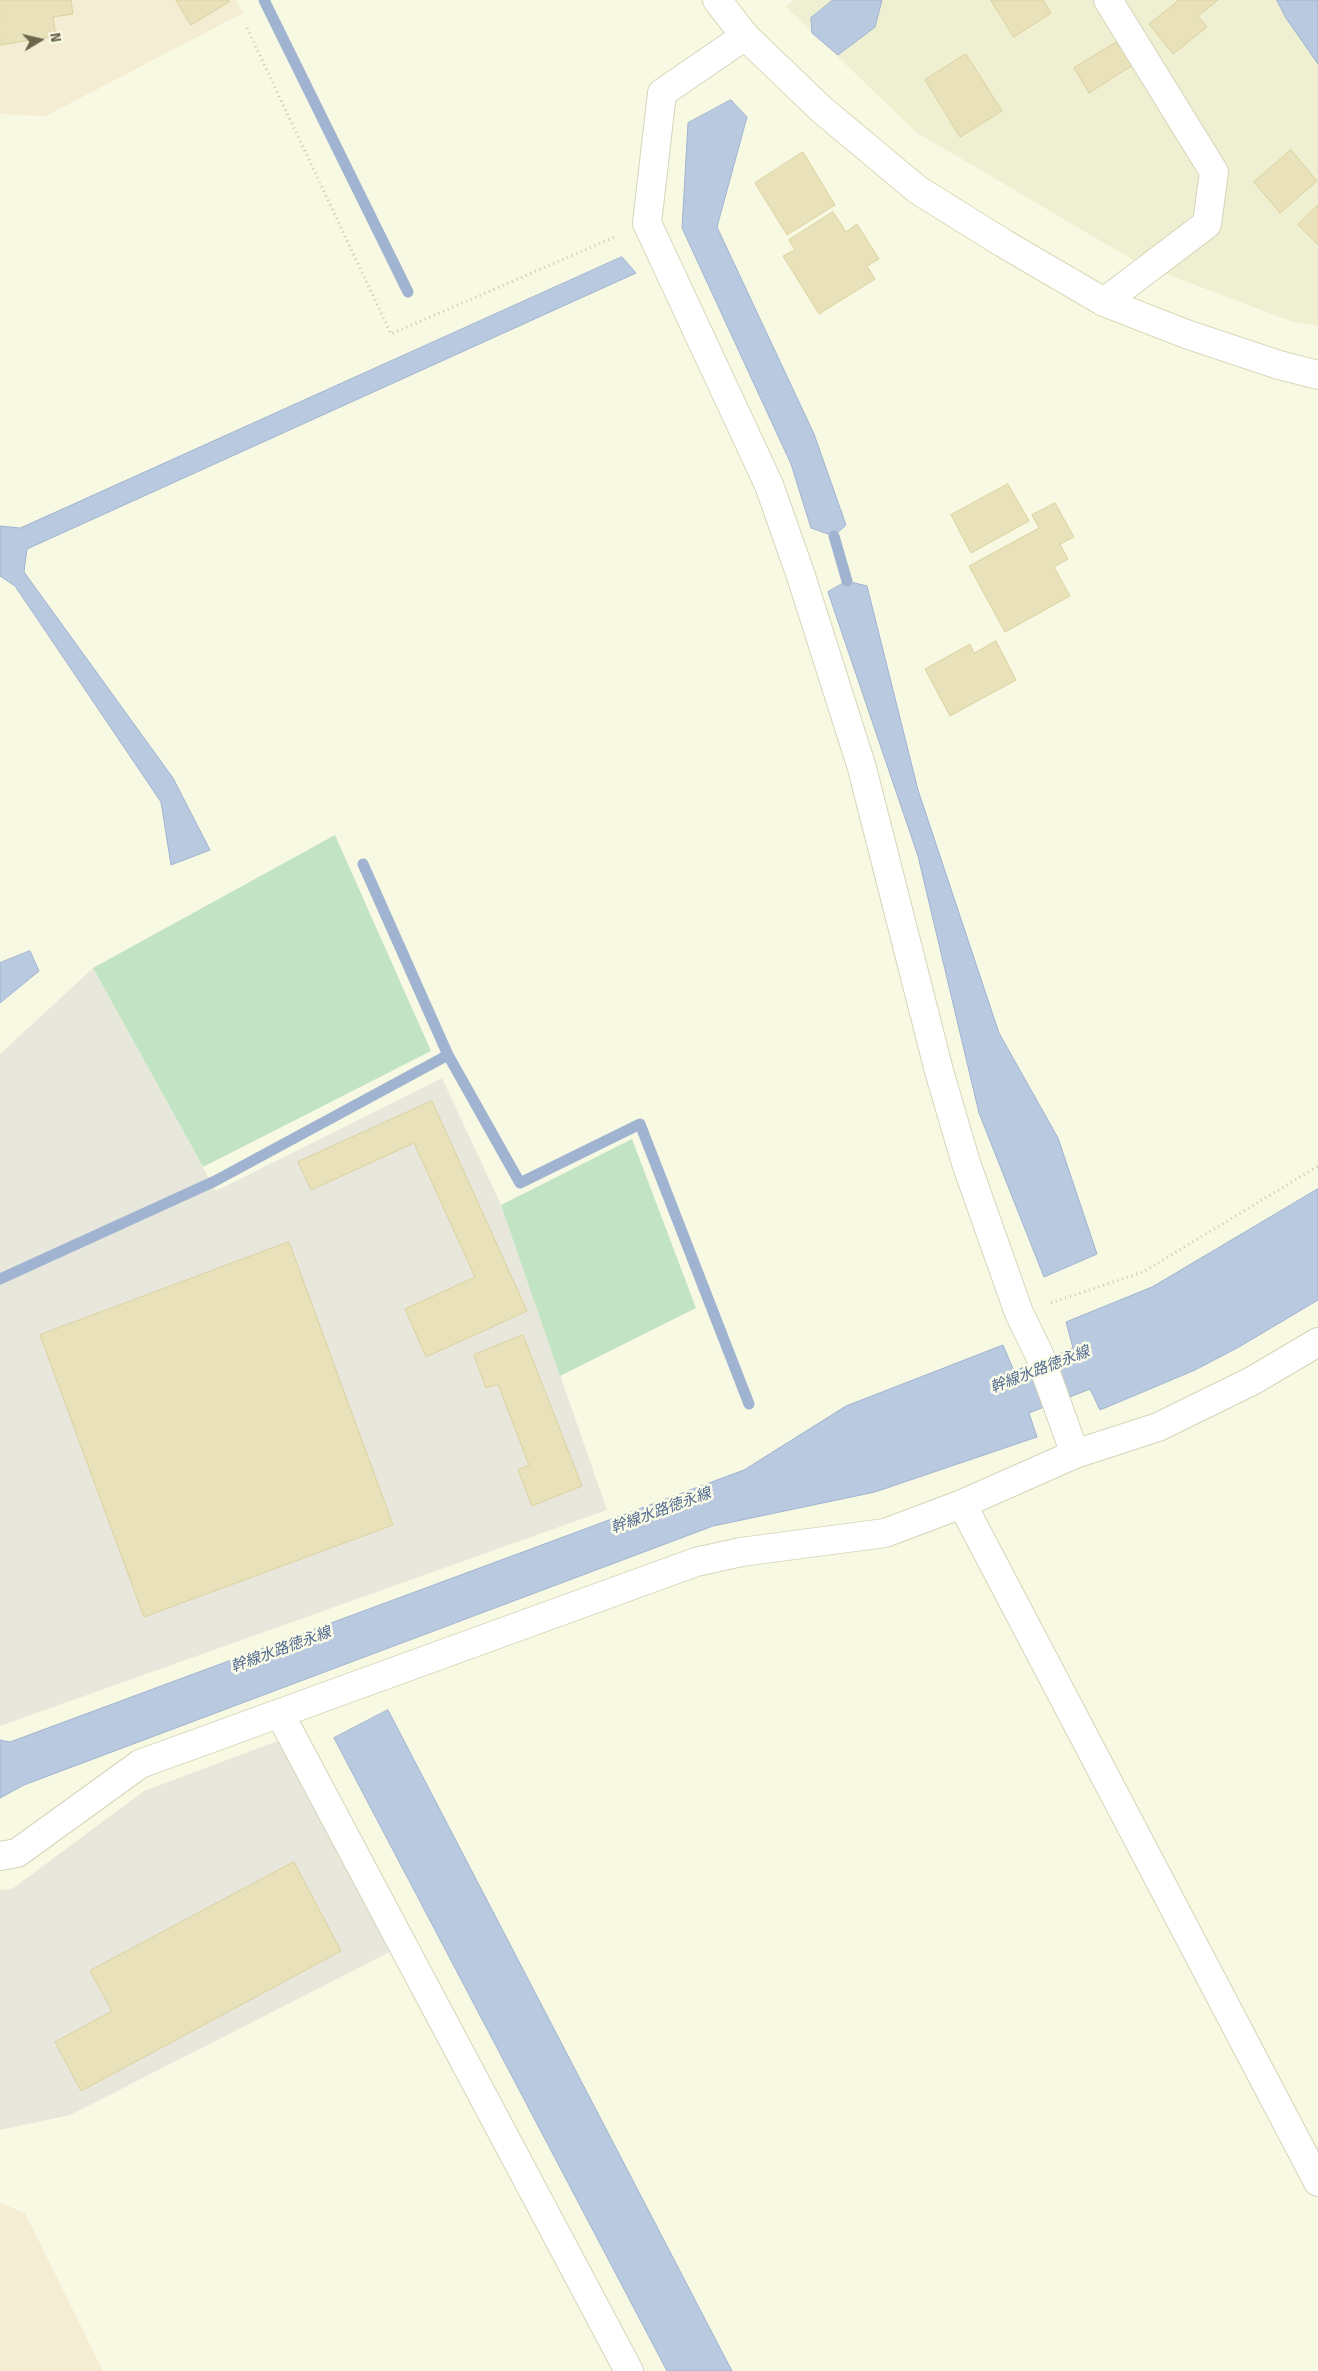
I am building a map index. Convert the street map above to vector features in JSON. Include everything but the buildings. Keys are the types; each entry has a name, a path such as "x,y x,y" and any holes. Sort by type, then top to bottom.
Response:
{"street":[{"path":"717,0 745,36 821,109 918,190 1104,302 1186,334 1279,365 1318,375"},
{"path":"1104,302 1207,224 1214,172 1108,0"},
{"path":"745,36 662,93 647,222 769,485 801,576 862,768 939,1071 966,1163 1020,1313 1038,1354 1075,1454"},
{"path":"0,1856 17,1853 140,1764 696,1562 741,1552 885,1533 962,1504 1075,1454 1158,1427 1252,1381 1318,1342"},
{"path":"962,1504 1318,2182"},
{"path":"280,1714 629,2371"}],"path":[{"path":"247,28 390,334 647,222"},
{"path":"1020,1313 1142,1272 1318,1166"}],"shaded area":[{"path":"0,0 236,0 243,13 46,116 0,114"},
{"path":"794,0 1318,0 1318,326 1293,322 1140,264 916,132 785,6"},
{"path":"335,835 431,1051 203,1167 93,968"},
{"path":"93,968 216,1191 442,1078 501,1205 607,1510 0,1726 0,1054"},
{"path":"632,1139 696,1308 560,1376 501,1205"},
{"path":"283,1739 390,1952 70,2115 0,2130 0,1890 12,1889 144,1791"},
{"path":"0,2203 25,2213 103,2371 0,2371"}],"water":[{"path":"833,0 882,0 875,27 838,55 812,33 811,18"},
{"path":"1277,0 1318,0 1318,64 1286,18"},
{"path":"731,100 747,117 717,227 814,434 846,525 834,536 811,528 791,464 682,228 688,123"},
{"path":"622,257 636,273 27,549 24,572 173,778 210,850 171,865 161,802 15,586 0,576 0,526 20,528"},
{"path":"847,581 867,586 918,790 999,1033 1058,1138 1097,1254 1044,1277 979,1113 918,856 828,592"},
{"path":"30,951 39,971 0,1003 0,963"},
{"name":"幹線水路徳永線","path":"1318,1189 1318,1300 1239,1347 1195,1370 1100,1410 1090,1389 1029,1413 1037,1437 875,1492 713,1526 24,1785 0,1798 0,1740 10,1742 744,1470 846,1406 1003,1345 1014,1371 1073,1348 1066,1322 1152,1287"},
{"path":"388,1710 732,2371 667,2371 334,1738"}],"waterway":[{"path":"264,0 408,292"},
{"path":"834,536 847,581"},
{"path":"363,864 448,1055"},
{"path":"0,1279 215,1181 448,1055 520,1183 640,1124 749,1404"}]}
